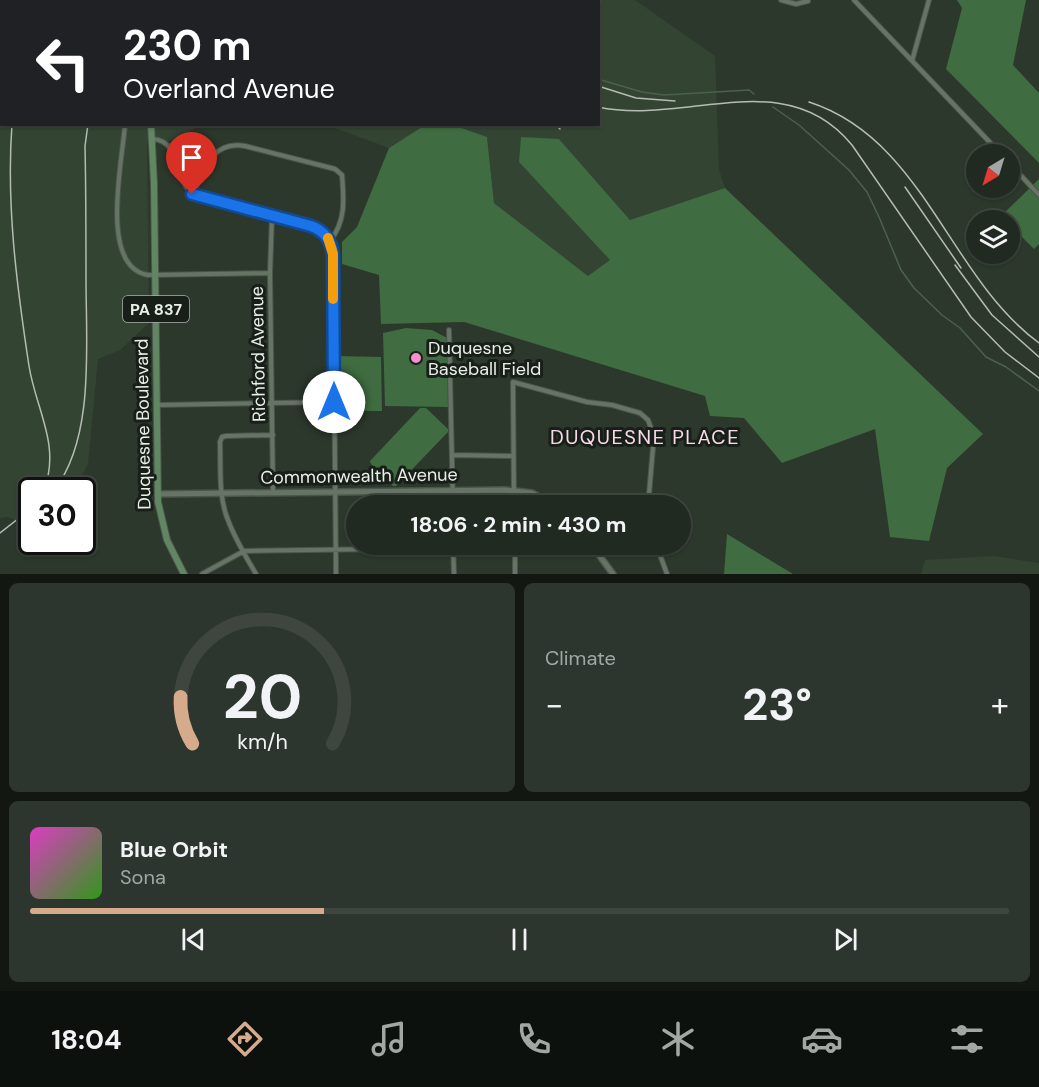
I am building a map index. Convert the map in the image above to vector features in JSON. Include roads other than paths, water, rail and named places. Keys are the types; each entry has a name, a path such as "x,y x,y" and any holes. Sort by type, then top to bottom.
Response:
{"main road":[{"name":"Duquesne Boulevard","path":"151,126 158,494 164,530 184,574"}],"street":[{"path":"781,0 796,4 808,1"},
{"path":"854,0 991,144"},
{"path":"912,61 929,0"},
{"path":"125,126 117,191 120,247 126,262 134,270 155,275 270,273"},
{"path":"153,139 164,142 173,153 182,182 192,194 315,227 323,232 330,241 333,254 336,574"},
{"path":"192,194 207,160 214,152 230,146 245,146 335,169 342,175 344,210 340,227 330,241"},
{"path":"1020,175 1039,195"},
{"name":"Richford Avenue","path":"272,216 270,273 273,492"},
{"path":"449,330 452,495"},
{"path":"514,495 513,382 587,402 634,411 645,416 652,426 654,436 649,495"},
{"path":"156,405 334,402"},
{"path":"256,574 227,519 222,493 220,442 222,437 273,435"},
{"path":"452,455 513,456"},
{"name":"Commonwealth Avenue","path":"158,494 514,490 536,495"},
{"path":"202,574 244,551 346,549"},
{"path":"453,555 454,574"},
{"path":"515,555 515,574"},
{"path":"599,555 613,574"},
{"path":"660,555 667,574"}],"waterway":[{"path":"600,80 642,92 664,95 749,90 754,94"},
{"path":"773,107 799,125 849,170 867,192 901,270 914,288 942,315 960,328 986,357 1006,367 1039,391"}],"railway":[{"path":"600,87 636,98 675,101"},
{"path":"600,107 631,111 733,102 765,102 796,107 825,121 852,145 971,317 1005,352 1039,378"},
{"path":"809,102 848,120 881,146 908,177 981,282 1008,315 1039,343"},
{"path":"12,126 10,185 20,306 32,382 49,443 48,477"},
{"path":"62,477 76,445 85,390 87,361 85,146 88,126"},
{"path":"557,126 560,129"},
{"path":"905,187 961,268"},
{"path":"955,265 992,315 1039,357"},
{"path":"0,533 18,519"}],"place":[{"name":"Duquesne Baseball Field","path":"416,358"}],"district":[{"name":"DUQUESNE PLACE","path":"645,437"}]}
